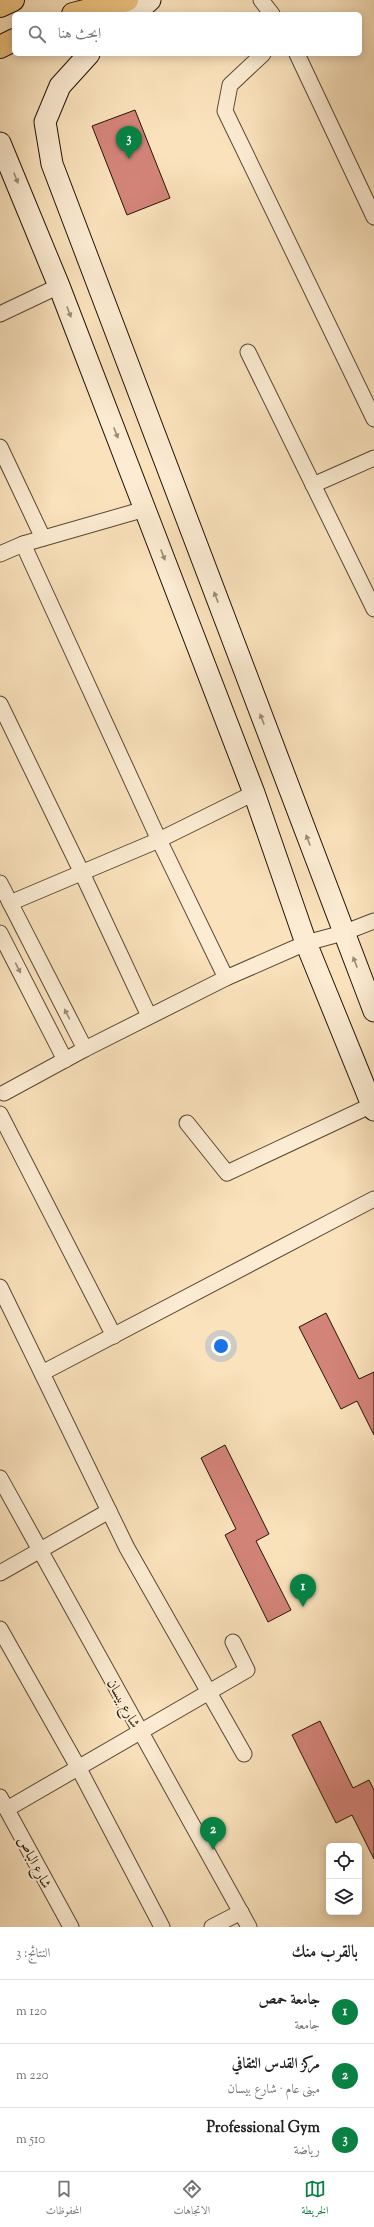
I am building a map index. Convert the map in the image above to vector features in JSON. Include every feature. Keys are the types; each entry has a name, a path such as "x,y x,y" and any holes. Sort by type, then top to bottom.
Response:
{"highway":[{"path":"0,6 13,0"},
{"path":"81,12 127,0"},
{"path":"0,46 12,41"}],"main road":[{"path":"136,12 150,0"},
{"path":"87,56 60,86 45,122 52,164 343,933 374,1011"},
{"path":"0,143 60,286 254,793 306,943 373,1108"}],"street":[{"path":"261,0 270,12"},
{"path":"261,56 230,84 225,111 374,419"},
{"path":"298,56 374,216"},
{"path":"0,314 60,286"},
{"path":"248,352 372,601"},
{"path":"0,447 43,538"},
{"path":"313,485 374,458"},
{"path":"0,554 43,538 145,509"},
{"path":"24,544 159,840 226,978"},
{"path":"0,704 82,873 148,1016"},
{"path":"10,903 159,840 254,793"},
{"path":"0,883 85,1049"},
{"path":"1,1095 148,1016 226,978 306,943 343,933 374,921"},
{"path":"0,933 65,1060"},
{"path":"187,1123 227,1173 373,1108"},
{"path":"0,1114 114,1336"},
{"path":"42,1373 374,1199"},
{"path":"0,1287 127,1548 244,1754"},
{"name":"شارع بيسان","path":"0,1478 249,1927"},
{"path":"0,1573 109,1511"},
{"path":"0,1629 78,1767 162,1927"},
{"path":"3,1803 78,1767 247,1670 233,1642"},
{"name":"شارع الباص","path":"3,1803 71,1927"},
{"path":"212,1927 241,1912"}],"building":[{"path":"135,110 170,198 127,215 92,126"},
{"path":"326,1313 359,1379 374,1372 374,1435 357,1401 341,1409 299,1327"},
{"path":"225,1445 269,1534 256,1541 291,1610 268,1622 225,1535 236,1529 201,1458"},
{"path":"320,1721 353,1788 369,1780 374,1790 374,1859 352,1815 336,1823 292,1735"}],"place":[{"name":"Professional Gym","path":"129,159"},
{"name":"جامعة حمص","path":"303,1607"},
{"name":"مركز القدس الثقافي","path":"213,1850"}]}
